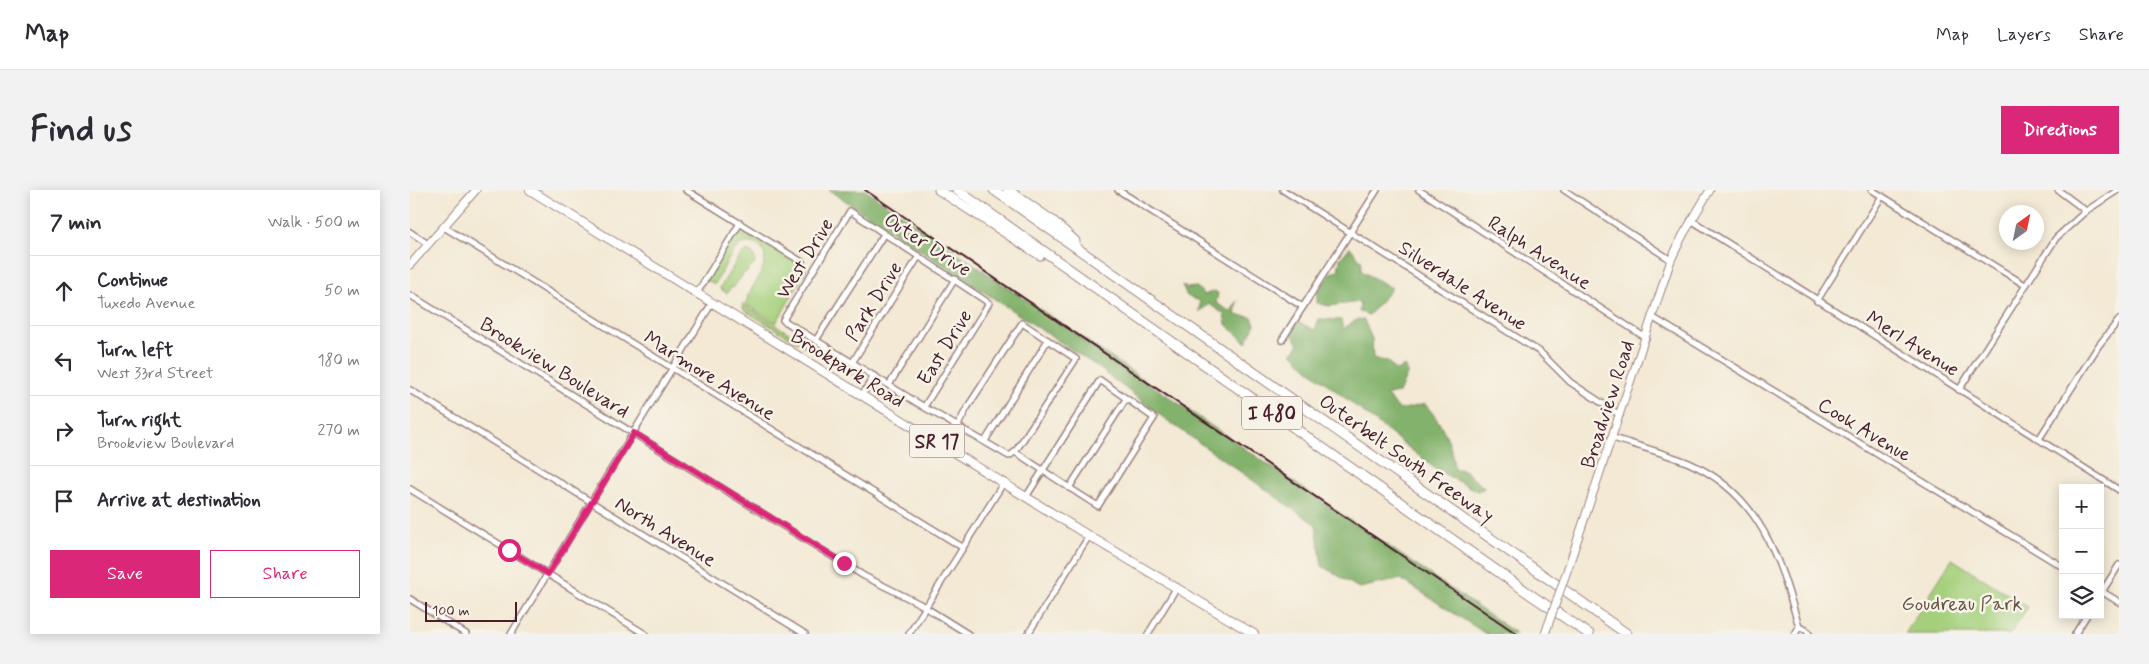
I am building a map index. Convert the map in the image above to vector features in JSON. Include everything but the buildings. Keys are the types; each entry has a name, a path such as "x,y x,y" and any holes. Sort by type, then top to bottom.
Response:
{"highway":[{"path":"939,190 1027,247 1074,272"},
{"name":"Outerbelt South Freeway","path":"957,190 1589,634"},
{"name":"Outerbelt South Freeway","path":"994,190 1627,634"},
{"path":"1008,190 1054,222 1091,257"}],"main road":[{"path":"410,265 476,190"},
{"name":"Brookpark Road","path":"530,190 1089,536 1254,634"},
{"name":"Broadview Road","path":"1545,634 1613,438 1671,260 1691,220 1710,190"}],"street":[{"path":"686,190 802,262"},
{"path":"1118,190 1303,307"},
{"name":"Silverdale Avenue","path":"1283,190 1540,352 1570,382 1620,415"},
{"path":"1282,340 1377,190"},
{"name":"Ralph Avenue","path":"1419,190 1646,338"},
{"path":"1564,190 1671,260"},
{"path":"1872,190 2024,285"},
{"path":"2058,190 2086,211"},
{"path":"1959,390 2024,285 2056,238 2086,211 2118,190"},
{"path":"1817,301 1882,196"},
{"name":"Outer Drive","path":"850,211 989,303"},
{"name":"West Drive","path":"816,340 783,320 850,211"},
{"name":"Merl Avenue","path":"1691,220 2119,490"},
{"path":"697,293 740,223"},
{"name":"Marmore Avenue","path":"444,227 962,547"},
{"path":"410,232 428,244"},
{"path":"884,234 816,340 924,407 1009,456 1015,452 1076,358 1022,323 967,408 958,426"},
{"name":"Park Drive","path":"852,363 919,256"},
{"path":"889,385 955,279"},
{"name":"Brookview Boulevard","path":"410,295 864,576 926,607 968,634"},
{"path":"511,634 712,303"},
{"name":"East Drive","path":"924,407 989,303"},
{"name":"Cook Avenue","path":"1652,317 2059,565"},
{"path":"2039,440 2099,345 2119,320"},
{"path":"985,441 1048,340"},
{"path":"862,395 874,376"},
{"path":"1015,452 1043,470 1069,488 1098,506 1154,418 1100,380 1043,470 1026,497"},
{"name":"North Avenue","path":"410,390 805,634"},
{"path":"1069,488 1126,399"},
{"path":"1613,438 1688,463 1719,482 1741,500 1761,526 1780,563 1799,627 1795,634"},
{"path":"909,634 1004,482"},
{"path":"410,489 645,634"},
{"path":"1028,634 1089,536"},
{"path":"2104,588 2119,565"},
{"path":"1148,634 1177,587"},
{"path":"2104,594 2119,602"},
{"path":"410,599 466,634"},
{"path":"2075,634 2084,619"},
{"path":"1799,627 1806,630 1809,634"}],"green space":[{"path":"829,190 865,190 1517,634 1486,634 1401,579 1359,588 1322,566 1316,525 1164,418 1095,365"},
{"path":"739,226 807,269 776,323 745,304 759,277 764,262 762,249 755,244 746,243 737,248 715,284 706,280"},
{"path":"1350,247 1362,262 1361,271 1392,288 1369,315 1359,312 1360,302 1329,306 1317,303 1317,293 1330,273 1338,271 1340,259"},
{"path":"747,251 754,255 755,264 744,273 727,293 720,289 740,256"},
{"path":"1182,285 1187,288 1197,287 1204,295 1214,291 1218,293 1216,303 1231,312 1237,301 1235,315 1252,317 1255,324 1246,343 1226,324 1224,314 1209,304 1199,312 1200,301 1187,296"},
{"path":"742,304 861,378 860,380 744,310"},
{"path":"1319,319 1341,320 1343,329 1358,319 1364,320 1372,339 1373,359 1387,361 1397,371 1404,366 1408,372 1399,393 1386,395 1400,410 1425,404 1445,433 1451,449 1454,468 1466,471 1485,488 1477,491 1437,470 1308,369 1292,353 1299,344 1291,333 1298,322 1315,330"},
{"name":"Goudreau Park","path":"1952,559 2028,607 2010,634 1905,634"}],"railway":[{"path":"865,190 1517,634"}],"route":[{"path":"509,550 548,574 634,433 844,563"}]}
